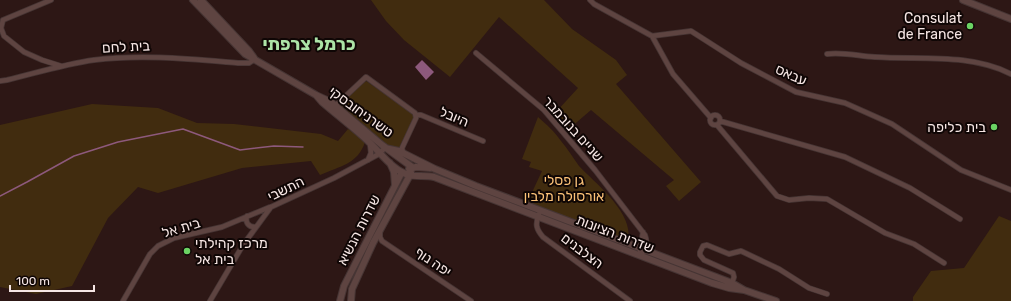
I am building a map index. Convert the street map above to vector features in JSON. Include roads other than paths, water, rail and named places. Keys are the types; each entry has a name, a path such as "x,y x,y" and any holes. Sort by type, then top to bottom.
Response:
{"street":[{"path":"51,0 1,19 1,28 4,36 24,52 61,66"},
{"name":"טשרניחובסקי","path":"193,0 245,54 316,95 386,148 403,152 435,169"},
{"name":"טשרניחובסקי","path":"202,0 249,50 255,59"},
{"path":"590,0 594,4 652,36 673,74 711,118 710,121 712,124 719,123 846,157 910,188 960,219"},
{"path":"963,0 1011,19"},
{"name":"עבאס","path":"652,36 691,31 741,63 796,92 845,103 892,124 961,170 1011,190"},
{"path":"827,54 839,52 875,57 947,59 978,63 1011,74"},
{"name":"שניים בנובמבר","path":"476,53 544,110 595,170 642,230 643,248 640,256"},
{"name":"בית לחם","path":"0,81 61,66 94,60 151,56 238,63 249,62 255,59"},
{"path":"334,108 366,77 416,115 402,148 403,152"},
{"name":"טשרניחובסקי","path":"334,108 389,162 402,172 410,175"},
{"name":"היובל","path":"416,115 421,115 483,141"},
{"path":"711,118 714,115 720,118 719,123 777,196 789,200 826,198 886,233 914,244 944,263"},
{"path":"367,161 371,153 370,142"},
{"path":"386,148 412,167"},
{"name":"התשבי","path":"210,301 243,245 271,207 367,161 386,148"},
{"path":"389,162 394,172 394,187"},
{"path":"402,172 412,167 426,167 435,169"},
{"name":"שדרות הנשיא","path":"351,301 352,289 373,243 410,175 412,167"},
{"name":"שדרות הציונות","path":"435,169 640,256 718,285 744,290"},
{"name":"שדרות הנשיא","path":"340,301 344,286 402,172"},
{"name":"שדרות הציונות","path":"410,175 434,177 539,214 643,248 732,283 744,290 776,301"},
{"name":"בית אל","path":"123,301 150,254 158,246 174,238 212,230 271,207"},
{"path":"254,213 257,217 258,223"},
{"name":"הצלבנים","path":"539,214 536,227 543,237 630,301"},
{"path":"247,216 246,220 248,224 251,227 255,227"},
{"path":"373,243 382,241 380,231"},
{"name":"יפה נוף","path":"382,241 470,301"},
{"path":"732,283 734,277 733,273 701,258 700,252 703,246 707,245 730,254 741,250 779,269 809,288 827,294"}],"waterway":[{"path":"0,196 74,156 118,142 183,129 240,150 274,146 303,147"}],"place":[{"name":"Consulat de France","path":"970,26"},
{"name":"בית כליפה","path":"994,127"},
{"name":"מרכז קהילתי בית אל","path":"187,251"}],"district":[{"name":"כרמל צרפתי","path":"309,44"}],"park label":[{"name":"גן פסלי אורסולה מלבין","path":"564,188"}]}
